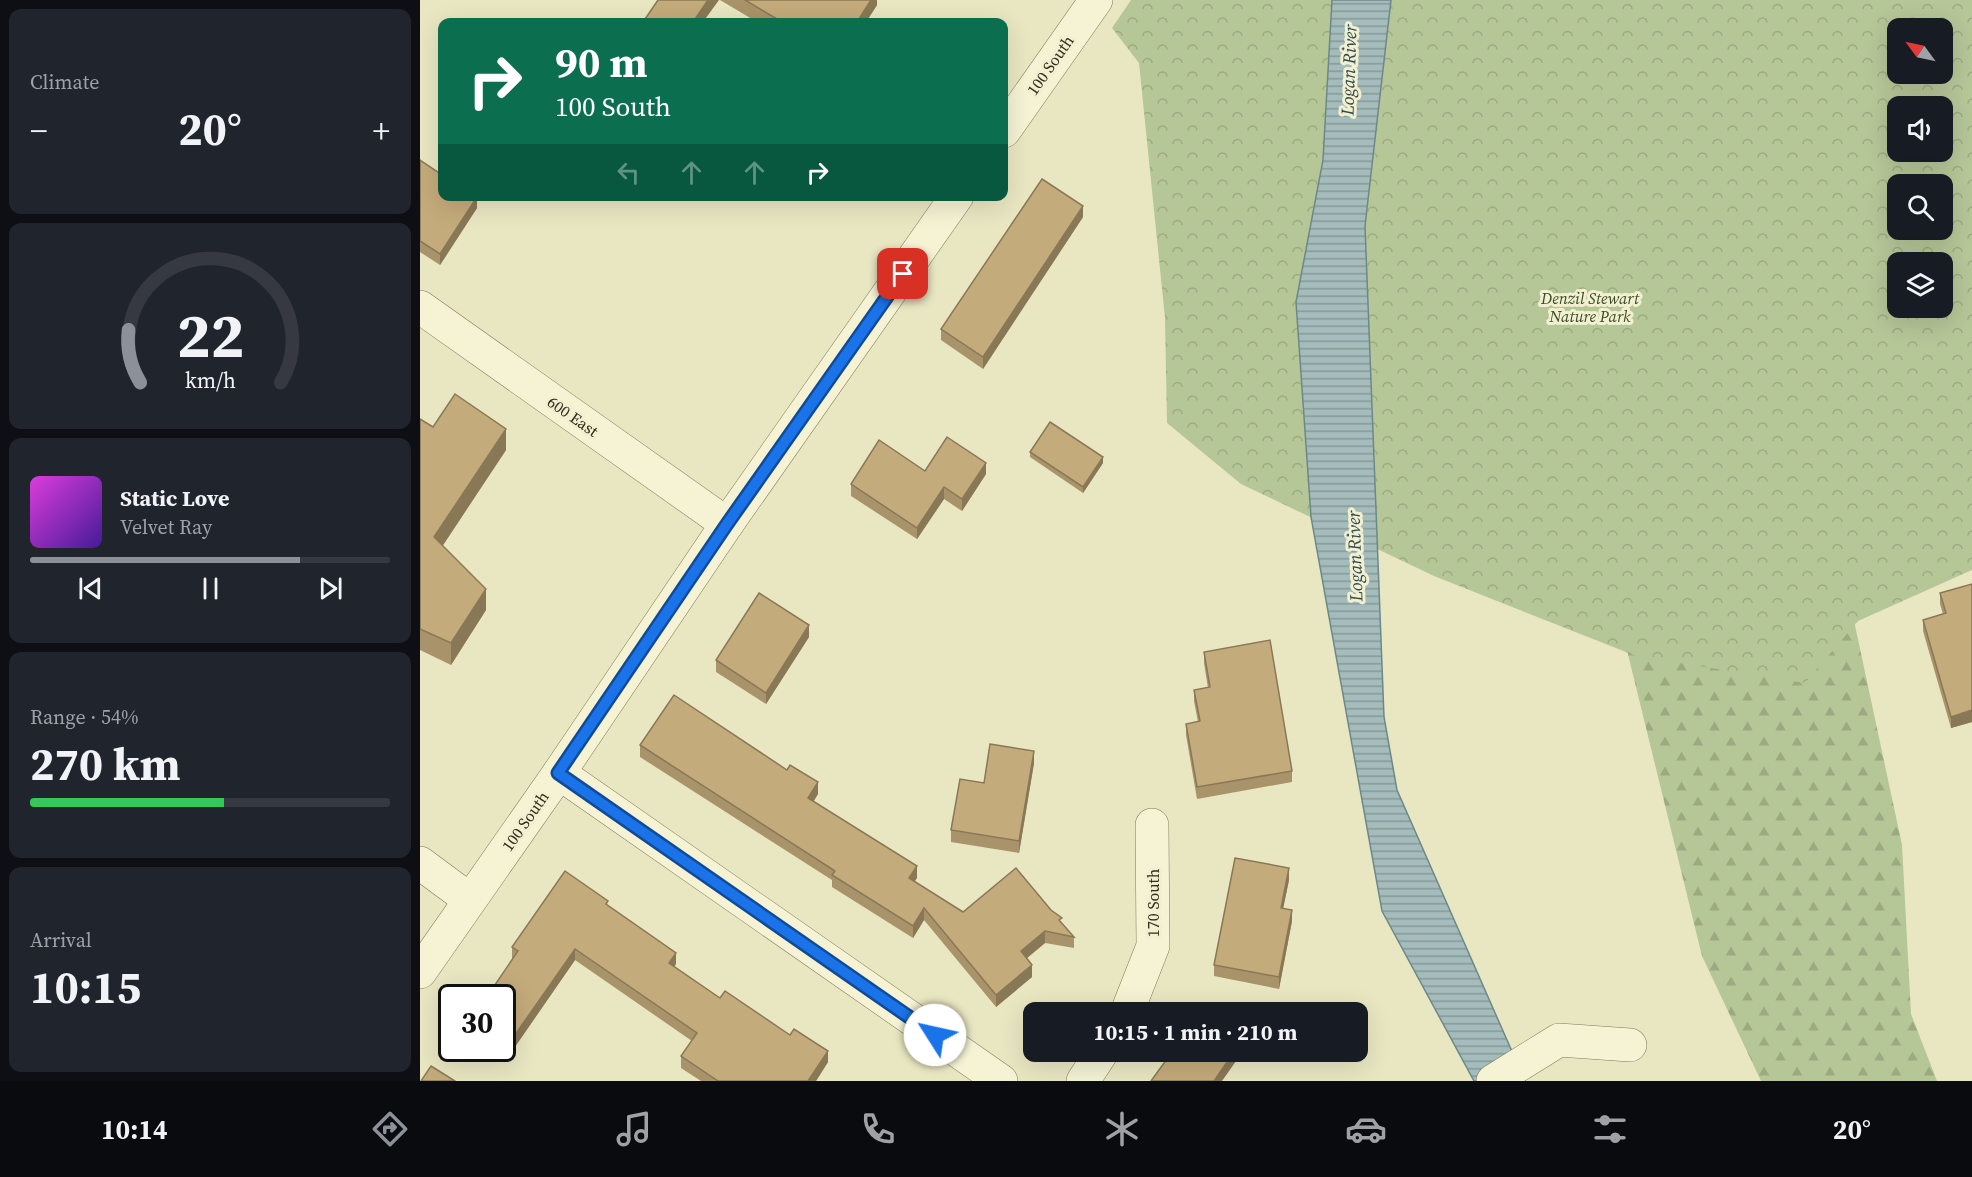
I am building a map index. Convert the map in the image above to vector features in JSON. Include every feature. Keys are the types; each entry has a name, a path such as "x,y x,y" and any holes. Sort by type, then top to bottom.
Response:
{"street":[{"name":"100 South","path":"1008,125 1096,0"},
{"name":"100 South","path":"420,972 727,524 953,201"},
{"name":"600 East","path":"420,307 727,524"},
{"path":"558,773 1001,1081"},
{"name":"170 South","path":"1131,1002 1153,946 1152,825"},
{"path":"420,863 470,900"},
{"path":"1493,1081 1559,1040 1630,1045"},
{"path":"1083,1081 1095,1062"}],"green space":[{"name":"Denzil Stewart Nature Park","path":"1131,0 1972,0 1972,570 1858,621 1805,683 1636,656 1434,576 1241,484 1167,423 1165,318 1139,63 1112,28"},
{"path":"1786,0 1972,0 1972,342 1841,560 1902,845 1911,1014 1937,1081 1761,1081 1702,956 1608,573"}],"water":[{"name":"Logan River","path":"1332,0 1391,0 1365,226 1384,717 1397,790 1525,1081 1474,1081 1382,911 1311,517 1296,302 1323,160"}],"building":[{"path":"658,0 708,0 696,18 646,18"},
{"path":"745,0 871,0 860,18 775,18"},
{"path":"420,160 438,172 438,201 474,201 440,254 420,241"},
{"path":"1042,179 1083,206 983,357 941,329"},
{"path":"455,394 506,429 434,537 486,589 451,643 420,629 420,419 433,427"},
{"path":"1050,422 1103,457 1083,487 1030,452"},
{"path":"947,437 986,463 962,499 944,487 917,528 851,484 879,440 925,471"},
{"path":"1972,584 1972,710 1951,717 1923,620 1946,613 1940,593"},
{"path":"759,593 809,625 766,693 716,660"},
{"path":"1270,640 1292,771 1197,787 1186,724 1200,721 1194,690 1210,687 1204,652"},
{"path":"674,695 787,770 790,765 818,782 808,798 917,866 909,878 963,912 1016,868 1051,910 1062,918 1059,920 1074,937 1045,931 1021,951 1032,965 996,995 924,908 913,926 832,875 835,871 640,745"},
{"path":"990,744 1034,751 1019,841 951,830 960,779 984,783"},
{"path":"1235,858 1289,868 1281,908 1292,910 1279,977 1214,965"},
{"path":"565,871 608,901 606,904 676,953 669,963 720,998 725,991 790,1035 794,1029 828,1051 808,1081 718,1081 681,1056 697,1033 575,949 516,1033 516,984 496,984 518,951 512,947"},
{"path":"1165,1062 1227,1062 1214,1081 1151,1081"},
{"path":"431,1066 455,1081 421,1081"}],"route":[{"path":"903,274 727,524 558,773 935,1035"}]}
